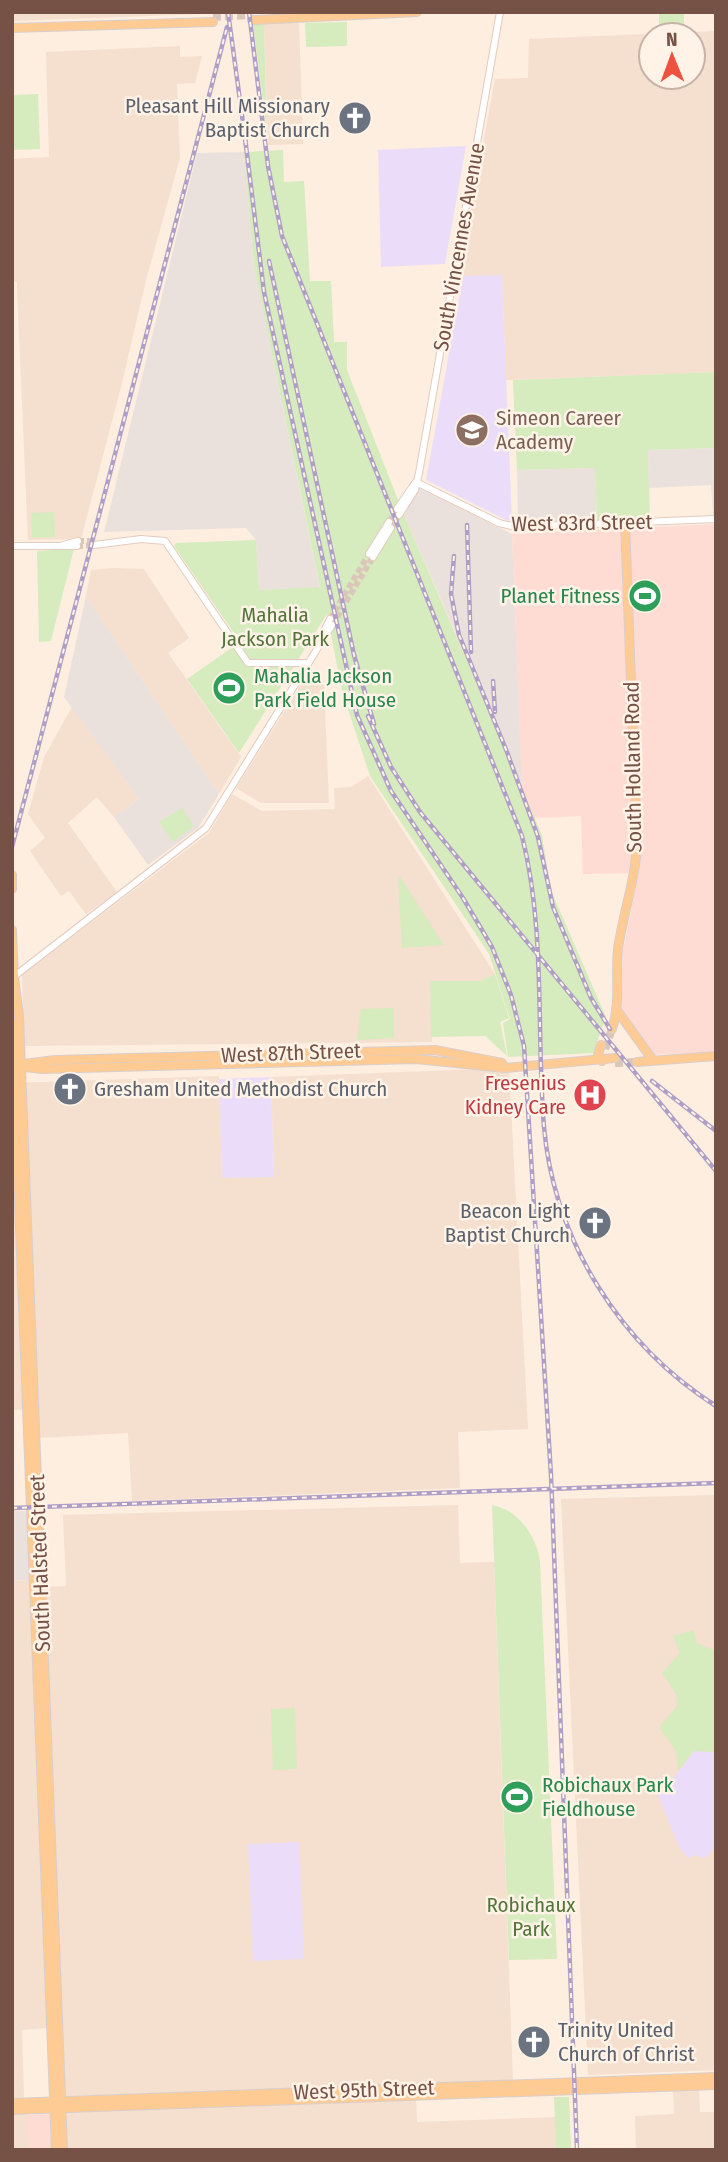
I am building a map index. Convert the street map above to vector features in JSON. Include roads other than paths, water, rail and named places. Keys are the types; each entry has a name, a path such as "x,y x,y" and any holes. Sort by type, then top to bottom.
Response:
{"main road":[{"path":"254,17 417,12"},
{"path":"12,28 210,20"},
{"name":"South Holland Road","path":"611,1027 616,1009 618,948 634,876 637,838 625,522"},
{"path":"12,875 12,889"},
{"name":"South Halsted Street","path":"12,930 58,2105 63,2150"},
{"name":"South Halsted Street","path":"12,990 13,977"},
{"path":"616,1009 652,1059"},
{"name":"South Halsted Street","path":"12,1022 17,1065"},
{"path":"602,1061 603,1047"},
{"name":"West 87th Street","path":"17,1065 415,1050 449,1051 494,1062 615,1061"},
{"path":"637,1060 716,1056"},
{"name":"West 95th Street","path":"12,2110 58,2105 716,2077"},
{"name":"West 95th Street","path":"12,2103 58,2105 716,2085"},
{"name":"South Halsted Street","path":"56,2150 58,2105"}],"street":[{"name":"South Vincennes Avenue","path":"398,512 416,482 500,12"},
{"name":"West 83rd Street","path":"416,482 509,526 716,519"},
{"path":"371,556 390,525"},
{"path":"98,543 165,541 248,663 307,663"},
{"path":"12,547 77,544"},
{"path":"13,977 206,828 331,622"}],"tunnel":[{"path":"213,17 252,15"},
{"path":"389,522 397,509"},
{"path":"391,528 399,515"},
{"path":"78,541 95,541"},
{"path":"77,546 94,545"},
{"path":"330,619 369,554"},
{"path":"332,625 373,557"},
{"path":"605,1049 612,1029"},
{"path":"615,1063 637,1062"}],"railway":[{"path":"228,12 246,145"},
{"path":"249,12 268,166 282,236 522,836 530,872 537,945 544,1127 550,1169 562,1210 578,1249 598,1286 622,1321 650,1353 681,1381 716,1406"},
{"path":"12,847 227,27"},
{"path":"245,138 264,292 357,715 391,791 463,898 492,947 511,995 524,1046 551,1475 577,2150"},
{"path":"269,261 354,655 374,724"},
{"path":"467,525 471,652"},
{"path":"454,556 451,594 459,635 538,837 553,907 591,998 610,1029"},
{"path":"493,681 495,712"},
{"path":"368,716 391,767 420,812 716,1171"},
{"path":"652,1081 716,1131"},
{"path":"12,1508 716,1483"}],"place":[{"name":"Pleasant Hill Missionary Baptist Church","path":"355,118"},
{"name":"Simeon Career Academy","path":"472,430"},
{"name":"Planet Fitness","path":"645,596"},
{"name":"Mahalia Jackson Park Field House","path":"229,688"},
{"name":"Gresham United Methodist Church","path":"70,1089"},
{"name":"Fresenius Kidney Care","path":"590,1095"},
{"name":"Beacon Light Baptist Church","path":"595,1223"},
{"name":"Robichaux Park Fieldhouse","path":"517,1797"},
{"name":"Trinity United Church of Christ","path":"534,2042"}],"park label":[{"name":"Mahalia Jackson Park","path":"275,627"},
{"name":"Robichaux Park","path":"531,1917"}]}
